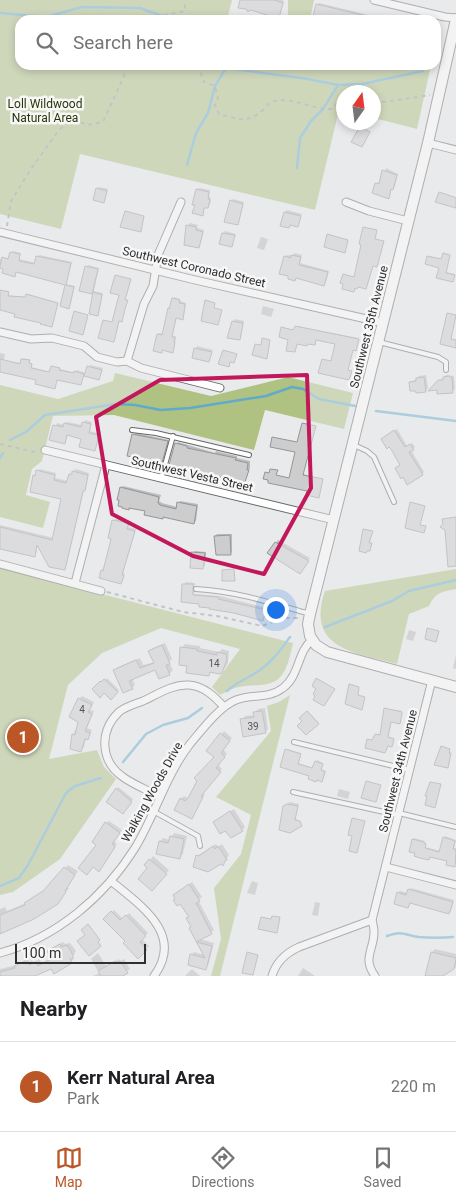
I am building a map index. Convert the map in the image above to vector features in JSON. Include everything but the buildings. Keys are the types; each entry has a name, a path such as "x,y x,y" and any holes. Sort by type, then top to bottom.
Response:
{"street":[{"path":"374,0 433,15"},
{"path":"441,17 456,19"},
{"name":"Southwest 35th Avenue","path":"312,640 308,630 310,616 384,323 456,19"},
{"path":"428,142 456,150"},
{"path":"127,361 144,304 154,281 158,254 181,202"},
{"path":"346,202 369,211 408,221"},
{"name":"Southwest Coronado Street","path":"3,232 384,323"},
{"path":"0,332 31,339 52,338 84,346 97,357 117,362 127,361 141,368 220,388"},
{"name":"Southwest Vesta Street","path":"45,450 334,520"},
{"path":"75,583 106,465"},
{"path":"0,564 101,591"},
{"path":"312,640 320,648 336,656 456,687"},
{"name":"Walking Woods Drive","path":"0,953 33,941 57,928 80,911 111,881 135,848 160,797 190,746 224,707 237,699 266,696 283,689 294,676 304,649 312,640"},
{"name":"Southwest 34th Avenue","path":"375,976 370,968 368,959 374,933 372,920 432,680"},
{"path":"160,797 123,777 111,766 104,751 104,736 109,722 121,710 177,686 191,685 205,690 224,707"},
{"path":"386,867 456,884"},
{"path":"111,881 151,915 161,930 164,953 160,968 154,976"},
{"path":"272,976 279,962 288,952 372,920"}],"lane":[{"path":"379,342 443,359 446,362 446,370"},
{"path":"132,430 173,436 250,455"},
{"path":"161,478 173,436"},
{"path":"352,444 367,451 374,457 394,502"},
{"path":"196,589 244,595 310,616"},
{"path":"294,742 410,770"},
{"path":"293,792 456,827"},
{"path":"153,811 198,836 200,846"}],"path":[{"path":"165,15 185,11 184,0 189,0"},
{"path":"3,232 11,201 31,169 54,138 68,122 80,122 87,125 103,122 127,70"},
{"path":"200,70 204,82 215,86 218,99 216,105 219,114 242,120 257,115 272,101 289,100 323,110 332,109 336,104"},
{"path":"381,102 439,93"},
{"path":"0,444 38,453 45,450"},
{"path":"101,591 183,612 217,616 262,626 283,618 310,616"}],"highlighted area":[{"path":"307,375 311,488 264,574 193,556 112,514 96,417 160,380"}],"green space":[{"name":"Loll Wildwood Natural Area","path":"0,0 232,0 228,15 15,15 15,70 430,70 417,129 381,120 381,85 336,85 336,122 315,210 80,154 61,229 0,214"},
{"path":"288,0 314,0 311,15 288,15"},
{"path":"115,373 211,396 288,377 353,393 344,429 265,410 254,450 114,415 53,416 42,461 32,469 26,495 50,502 43,528 0,517 0,385 58,399 113,381"},
{"path":"0,568 293,643 286,667 276,681 232,689 220,695 212,687 240,649 161,628 102,653 68,685 49,759 97,750 104,767 116,779 60,859 13,892 0,895"},
{"path":"456,569 456,589 440,593 429,606 409,614 397,664 366,656 338,645 328,637 322,625 321,610 325,591"},
{"path":"290,695 220,976 211,976 221,939 214,888 241,854 251,815 216,797 271,731 267,706 279,702"}],"waterway":[{"path":"53,15 82,7 140,8 159,15"},
{"path":"0,13 23,15"},
{"path":"187,165 196,133 208,113 215,86 225,70"},
{"path":"241,70 338,85 362,84 423,71"},
{"path":"297,168 300,138 311,121 323,109 336,88"},
{"path":"10,440 26,432 45,415 116,404 135,405 161,410 190,408 266,396 292,387 303,389 319,399 355,406"},
{"path":"376,411 456,421"},
{"path":"0,458 3,453"},
{"path":"325,627 392,601 409,591 456,580"},
{"path":"227,691 265,666 290,637"},
{"path":"123,762 146,734 163,725 188,718 202,708"},
{"path":"0,886 19,878 28,865 66,793 75,786 101,778"},
{"path":"387,936 400,933 423,937 453,937"}],"place":[{"name":"Kerr Natural Area","path":"23,737"}]}
